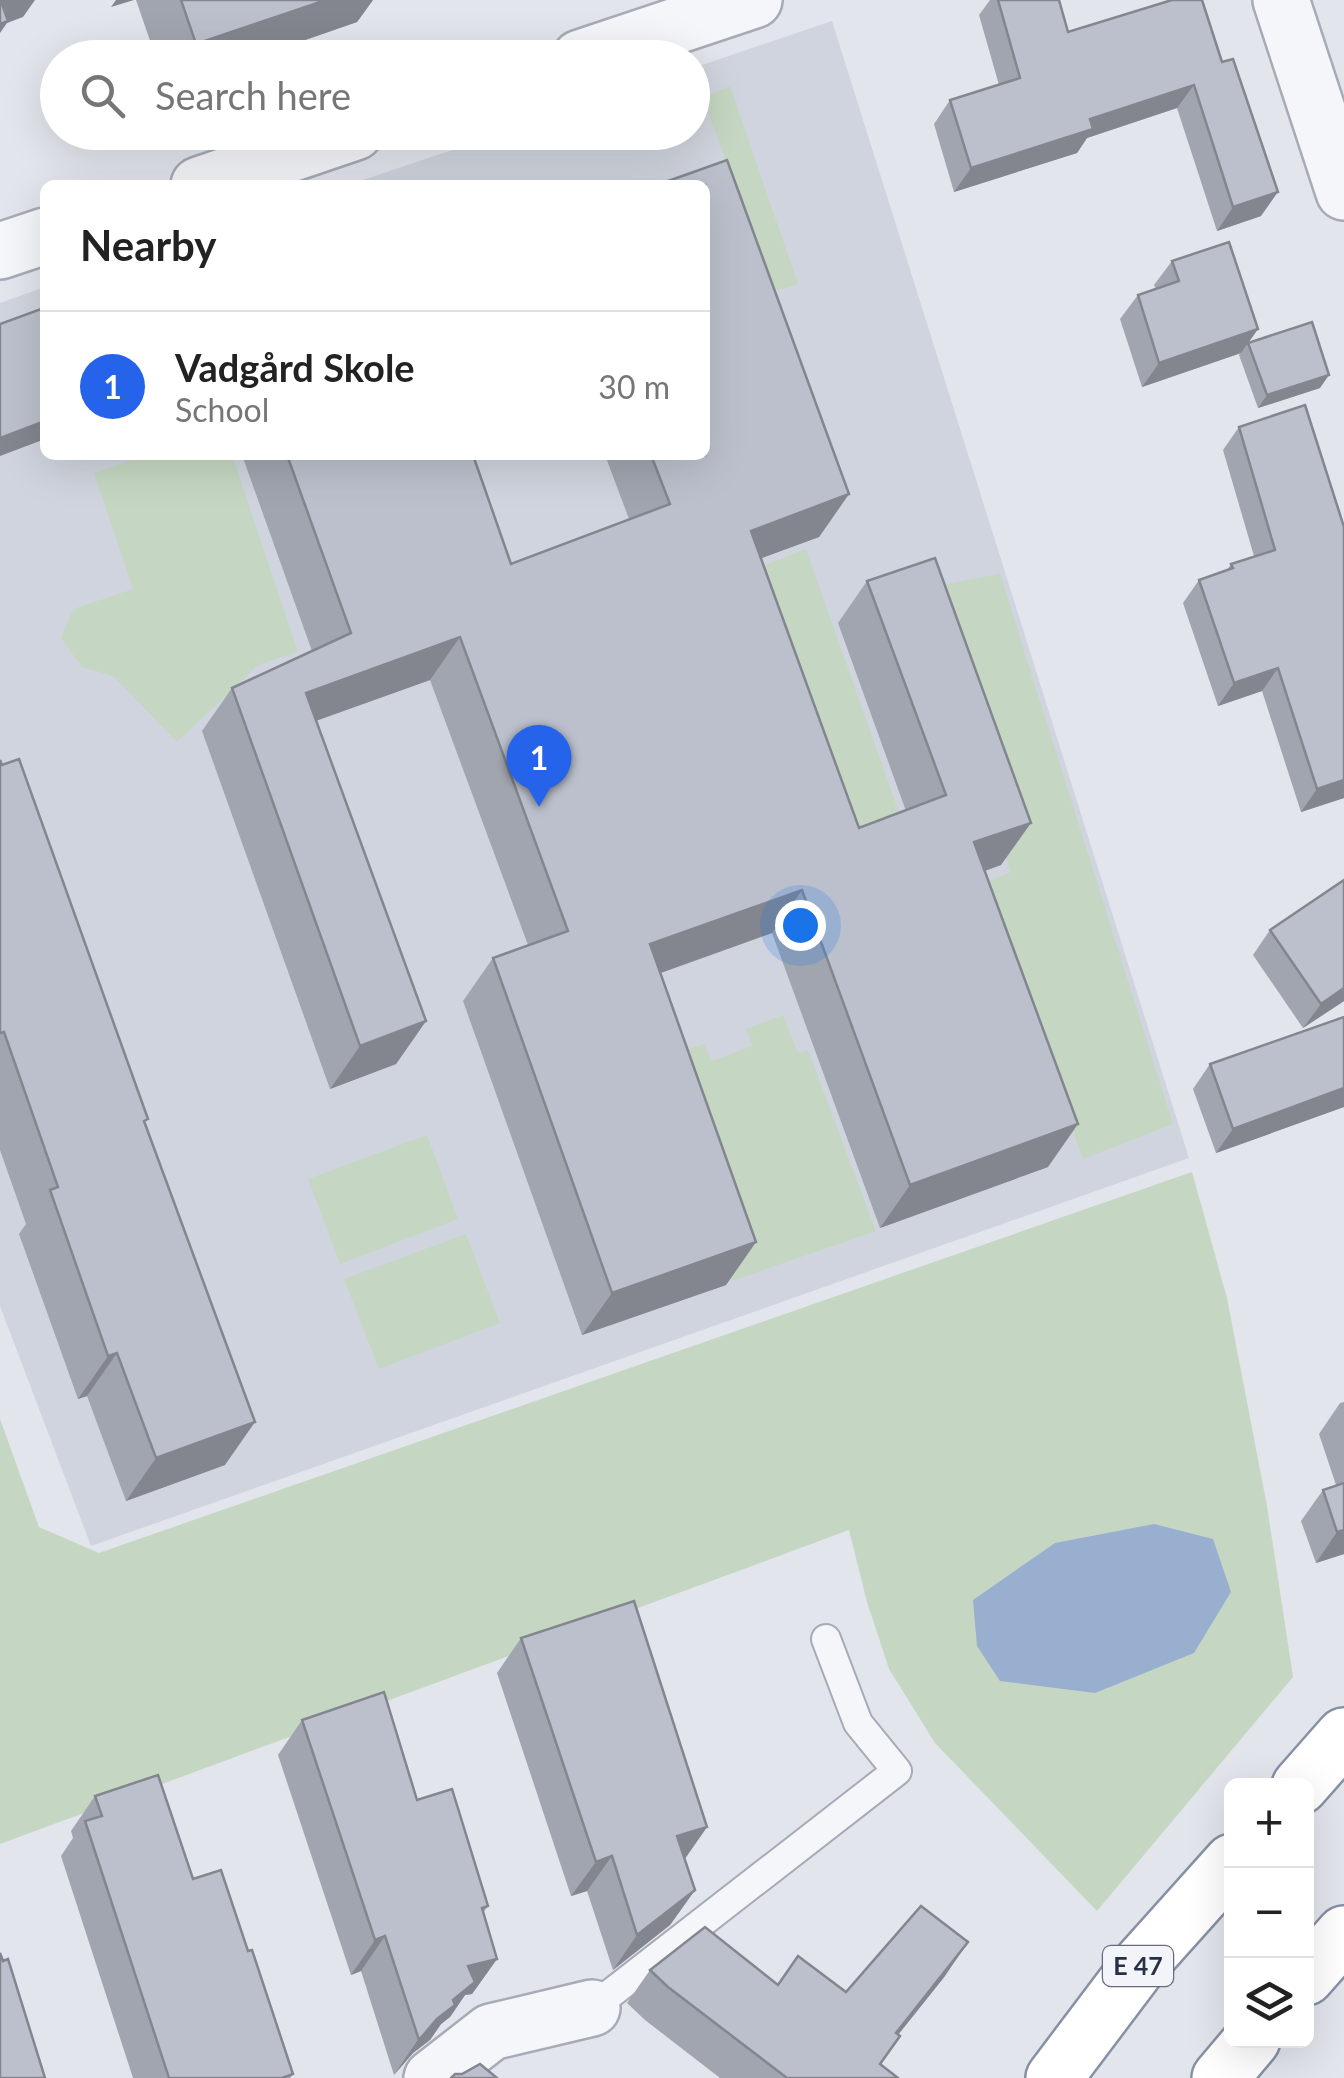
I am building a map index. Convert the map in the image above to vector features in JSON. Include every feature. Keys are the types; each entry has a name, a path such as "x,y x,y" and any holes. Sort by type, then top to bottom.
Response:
{"highway":[{"path":"1307,1778 1344,1736"},
{"name":"E 47","path":"1054,2078 1137,1968 1227,1868"},
{"path":"1314,1968 1344,1934"},
{"path":"1220,2078 1245,2048"}],"street":[{"path":"634,40 754,0"},
{"path":"1281,0 1344,192"},
{"path":"215,180 302,150"},
{"path":"0,251 40,238"},
{"path":"432,2078 491,2032 592,2008"}],"lane":[{"path":"592,2008 897,1772 858,1723 826,1639"}],"shaded area":[{"path":"832,21 1189,1158 91,1546 0,1306 0,303 40,289 40,460 710,460 710,180 363,180 452,150 710,150 710,62"}],"green space":[{"path":"730,86 798,284 773,292 710,117 710,95"},
{"path":"132,460 234,460 298,652 258,665 177,742 113,676 82,667 61,638 73,609 133,589 94,473"},
{"path":"806,549 908,838 829,865 725,581"},
{"path":"1000,574 1173,1124 1083,1159 984,883 1011,872 909,591"},
{"path":"783,1015 798,1053 808,1050 876,1231 732,1281 667,1101 669,1055 704,1044 712,1061 752,1046 746,1029"},
{"path":"427,1135 458,1219 340,1264 308,1179"},
{"path":"1192,1172 1227,1298 1267,1506 1293,1677 1097,1911 935,1743 889,1669 849,1530 0,1844 0,1419 39,1527 99,1553"},
{"path":"466,1234 500,1323 379,1369 344,1279"}],"water":[{"path":"1154,1524 1213,1539 1231,1592 1194,1653 1095,1693 1000,1681 977,1646 973,1600 1055,1543"}],"building":[{"path":"0,0 4,0 1,1 8,21 0,24"},
{"path":"181,0 326,0 208,40 195,40"},
{"path":"998,0 1059,0 1068,32 1172,0 1202,0 1222,62 1233,59 1278,192 1233,207 1194,85 1090,119 1093,129 971,168 950,100 1020,78"},
{"path":"727,160 849,494 751,531 859,828 946,795 867,581 935,558 1031,823 974,842 1078,1124 910,1185 802,890 650,944 756,1242 612,1293 493,958 568,931 460,637 306,693 426,1021 360,1046 232,688 351,633 289,460 475,460 511,564 670,504 653,460 710,460 710,180 671,180"},
{"path":"1229,242 1258,329 1159,363 1138,295 1179,281 1172,261"},
{"path":"40,309 40,423 0,438 0,324"},
{"path":"1312,322 1329,375 1267,395 1248,343"},
{"path":"1305,405 1344,527 1344,780 1317,789 1278,668 1234,683 1199,580 1233,568 1231,564 1275,550 1239,427"},
{"path":"19,759 148,1119 144,1121 255,1422 156,1458 117,1353 108,1356 50,1190 58,1187 4,1032 0,1033 0,760 2,765"},
{"path":"1344,880 1344,988 1321,1004 1270,930"},
{"path":"1344,1017 1344,1088 1233,1129 1210,1064"},
{"path":"1344,1483 1344,1530 1337,1532 1323,1490"},
{"path":"634,1601 707,1827 677,1836 695,1890 637,1935 612,1856 596,1862 521,1638"},
{"path":"384,1692 417,1800 452,1789 488,1906 482,1908 497,1959 468,1966 475,1982 453,2000 455,2005 419,2040 385,1936 375,1940 302,1720"},
{"path":"158,1775 193,1879 221,1870 293,2074 282,2078 169,2078 85,1821 102,1816 95,1796"},
{"path":"921,1906 968,1942 896,2033 900,2036 880,2064 898,2078 787,2078 650,1970 705,1927 778,1985 798,1956 846,1992"},
{"path":"0,1953 3,1961 8,1959 45,2078 0,2078"},
{"path":"480,2064 497,2078 451,2078 455,2074"}],"place":[{"name":"Vadgård Skole","path":"539,807"}]}
